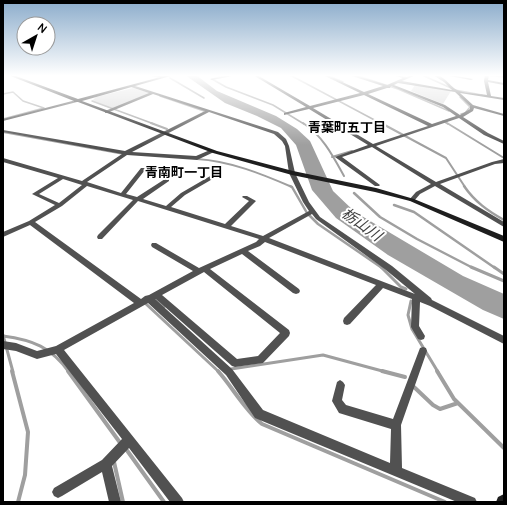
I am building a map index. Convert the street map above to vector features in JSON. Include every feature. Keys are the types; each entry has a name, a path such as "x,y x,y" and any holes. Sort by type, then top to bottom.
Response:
{"street":[{"path":"70,99 212,151 292,173 339,182 412,200 452,215 504,238"},
{"path":"3,120 85,99"},
{"path":"106,112 139,99"},
{"path":"169,99 276,133 284,140 287,146 292,173 306,202 318,218 389,268 433,304"},
{"path":"294,99 504,225"},
{"path":"285,114 347,99"},
{"path":"375,99 432,126"},
{"path":"426,99 444,106 486,134 504,143"},
{"path":"464,99 472,106 504,115"},
{"path":"377,185 338,158 461,116 472,110 472,106"},
{"path":"3,235 31,222 60,205 85,183 126,153 208,111"},
{"path":"3,131 126,153 197,158 212,151"},
{"path":"3,160 122,194 265,240 433,304 504,340"},
{"path":"412,200 418,193 436,184 494,163 504,161"},
{"path":"122,194 143,169"},
{"path":"167,208 183,194 214,176"},
{"path":"60,205 35,194 63,177"},
{"path":"100,237 116,222 125,209 167,180"},
{"path":"226,227 253,202 245,197"},
{"path":"3,345 16,347 37,355 58,349 201,270 265,240 269,235 313,211"},
{"path":"31,222 148,298 236,363 260,360 286,333 201,270 154,245"},
{"path":"243,251 296,291"},
{"path":"347,321 382,284"},
{"path":"148,298 229,372 259,414 471,502"},
{"path":"416,298 415,327 421,336"},
{"path":"58,349 178,502"},
{"path":"396,471 396,425 423,350"},
{"path":"340,385 337,401 343,409 396,425"},
{"path":"58,492 106,464 129,440"},
{"path":"106,464 115,502"}],"shaded area":[{"path":"94,99 137,99 112,109 92,101"},
{"path":"430,99 446,99 443,104"}],"water":[{"name":"栃山川","path":"219,99 235,99 276,116 297,129 310,141 333,191 355,212 463,276 504,294 504,319 483,310 388,255 336,218 312,190 296,145 281,128 225,103"}],"waterway":[{"path":"3,119 44,108 23,101 20,99"},
{"path":"168,99 204,111"},
{"path":"256,99 273,105 304,124"},
{"path":"334,99 382,124"},
{"path":"420,99 449,111"},
{"path":"461,114 465,113 470,107 462,99"},
{"path":"92,101 154,124"},
{"path":"443,121 448,124"},
{"path":"151,123 167,129"},
{"path":"303,123 322,140 333,157"},
{"path":"381,123 446,158 465,187"},
{"path":"447,123 504,158"},
{"path":"3,132 124,154"},
{"path":"333,157 352,151"},
{"path":"333,157 344,176"},
{"path":"197,159 234,165 292,187"},
{"path":"464,186 482,206 504,220"},
{"path":"292,187 307,213 318,224 382,268"},
{"name":"栃山川","path":"354,193 380,217 417,239 471,267"},
{"path":"394,205 414,212 495,268"},
{"path":"471,267 504,281"},
{"path":"494,267 504,274"},
{"path":"382,268 401,287 406,289"},
{"path":"154,298 164,307"},
{"path":"411,301 408,315 412,329 438,372"},
{"path":"145,303 218,371"},
{"path":"3,336 23,340 40,346 55,356 69,372"},
{"path":"3,336 13,372"},
{"path":"231,369 323,355 386,372"},
{"path":"12,371 28,432 25,475 18,502"},
{"path":"68,371 121,444"},
{"path":"218,371 244,405 262,424 445,502"},
{"path":"382,371 405,377"},
{"path":"437,371 454,399 504,448"},
{"path":"414,387 433,405 440,409 458,403"},
{"path":"126,449 164,502"},
{"path":"114,462 123,502"}],"district":[{"name":"青葉町五丁目","path":"347,127"},
{"name":"青南町一丁目","path":"184,172"}]}
